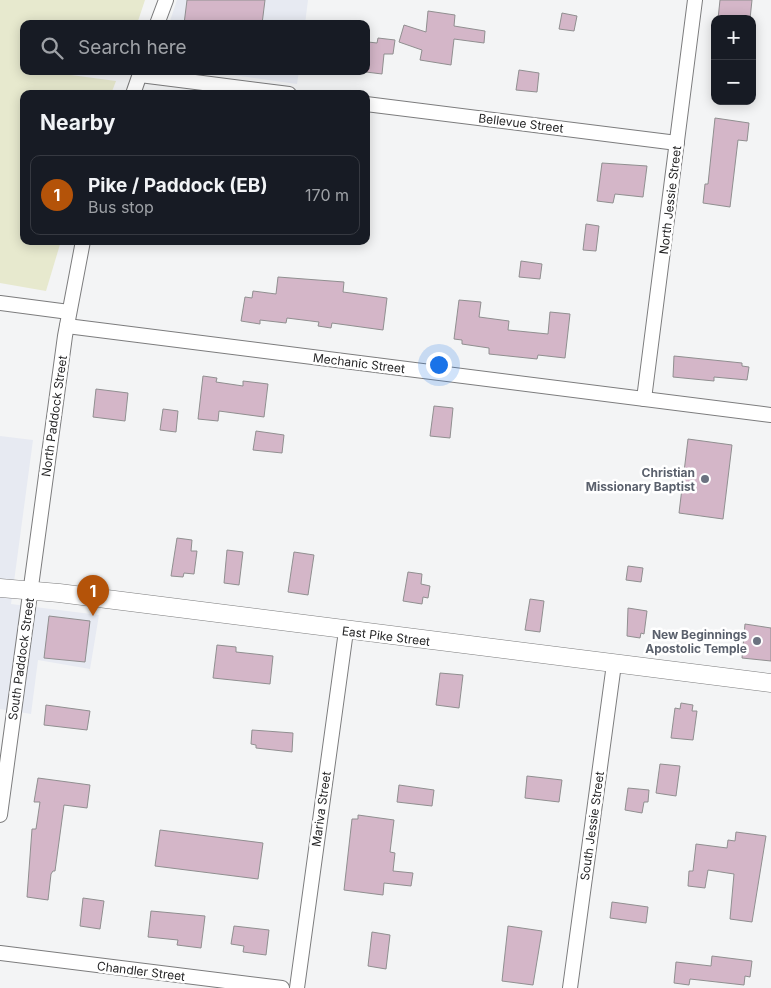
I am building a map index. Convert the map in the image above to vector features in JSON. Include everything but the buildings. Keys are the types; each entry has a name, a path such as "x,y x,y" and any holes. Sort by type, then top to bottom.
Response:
{"street":[{"path":"158,20 166,0"},
{"name":"North Jessie Street","path":"644,399 695,0"},
{"path":"134,90 139,75"},
{"path":"154,75 261,90"},
{"name":"Bellevue Street","path":"370,105 677,143"},
{"name":"North Paddock Street","path":"31,591 68,319 82,245"},
{"name":"Mechanic Street","path":"0,303 68,319 771,415"},
{"name":"East Pike Street","path":"0,588 771,683"},
{"name":"South Paddock Street","path":"0,815 31,591"},
{"name":"Mariva Street","path":"297,988 346,631"},
{"name":"South Jessie Street","path":"570,988 614,664"},
{"name":"Chandler Street","path":"0,954 282,988"}],"shaded area":[{"path":"177,0 308,0 306,20 170,20"},
{"path":"233,75 298,75 297,84"},
{"path":"0,436 33,440 11,604 99,615 90,669 38,660 31,714 0,709"}],"green space":[{"path":"0,0 145,0 138,20 20,20 20,75 71,75 116,81 113,90 20,90 20,245 60,245 46,291 0,283"}],"place":[{"name":"Christian Missionary Baptist","path":"705,479"},
{"name":"Pike / Paddock (EB)","path":"93,616"},
{"name":"New Beginnings Apostolic Temple","path":"757,641"}]}
